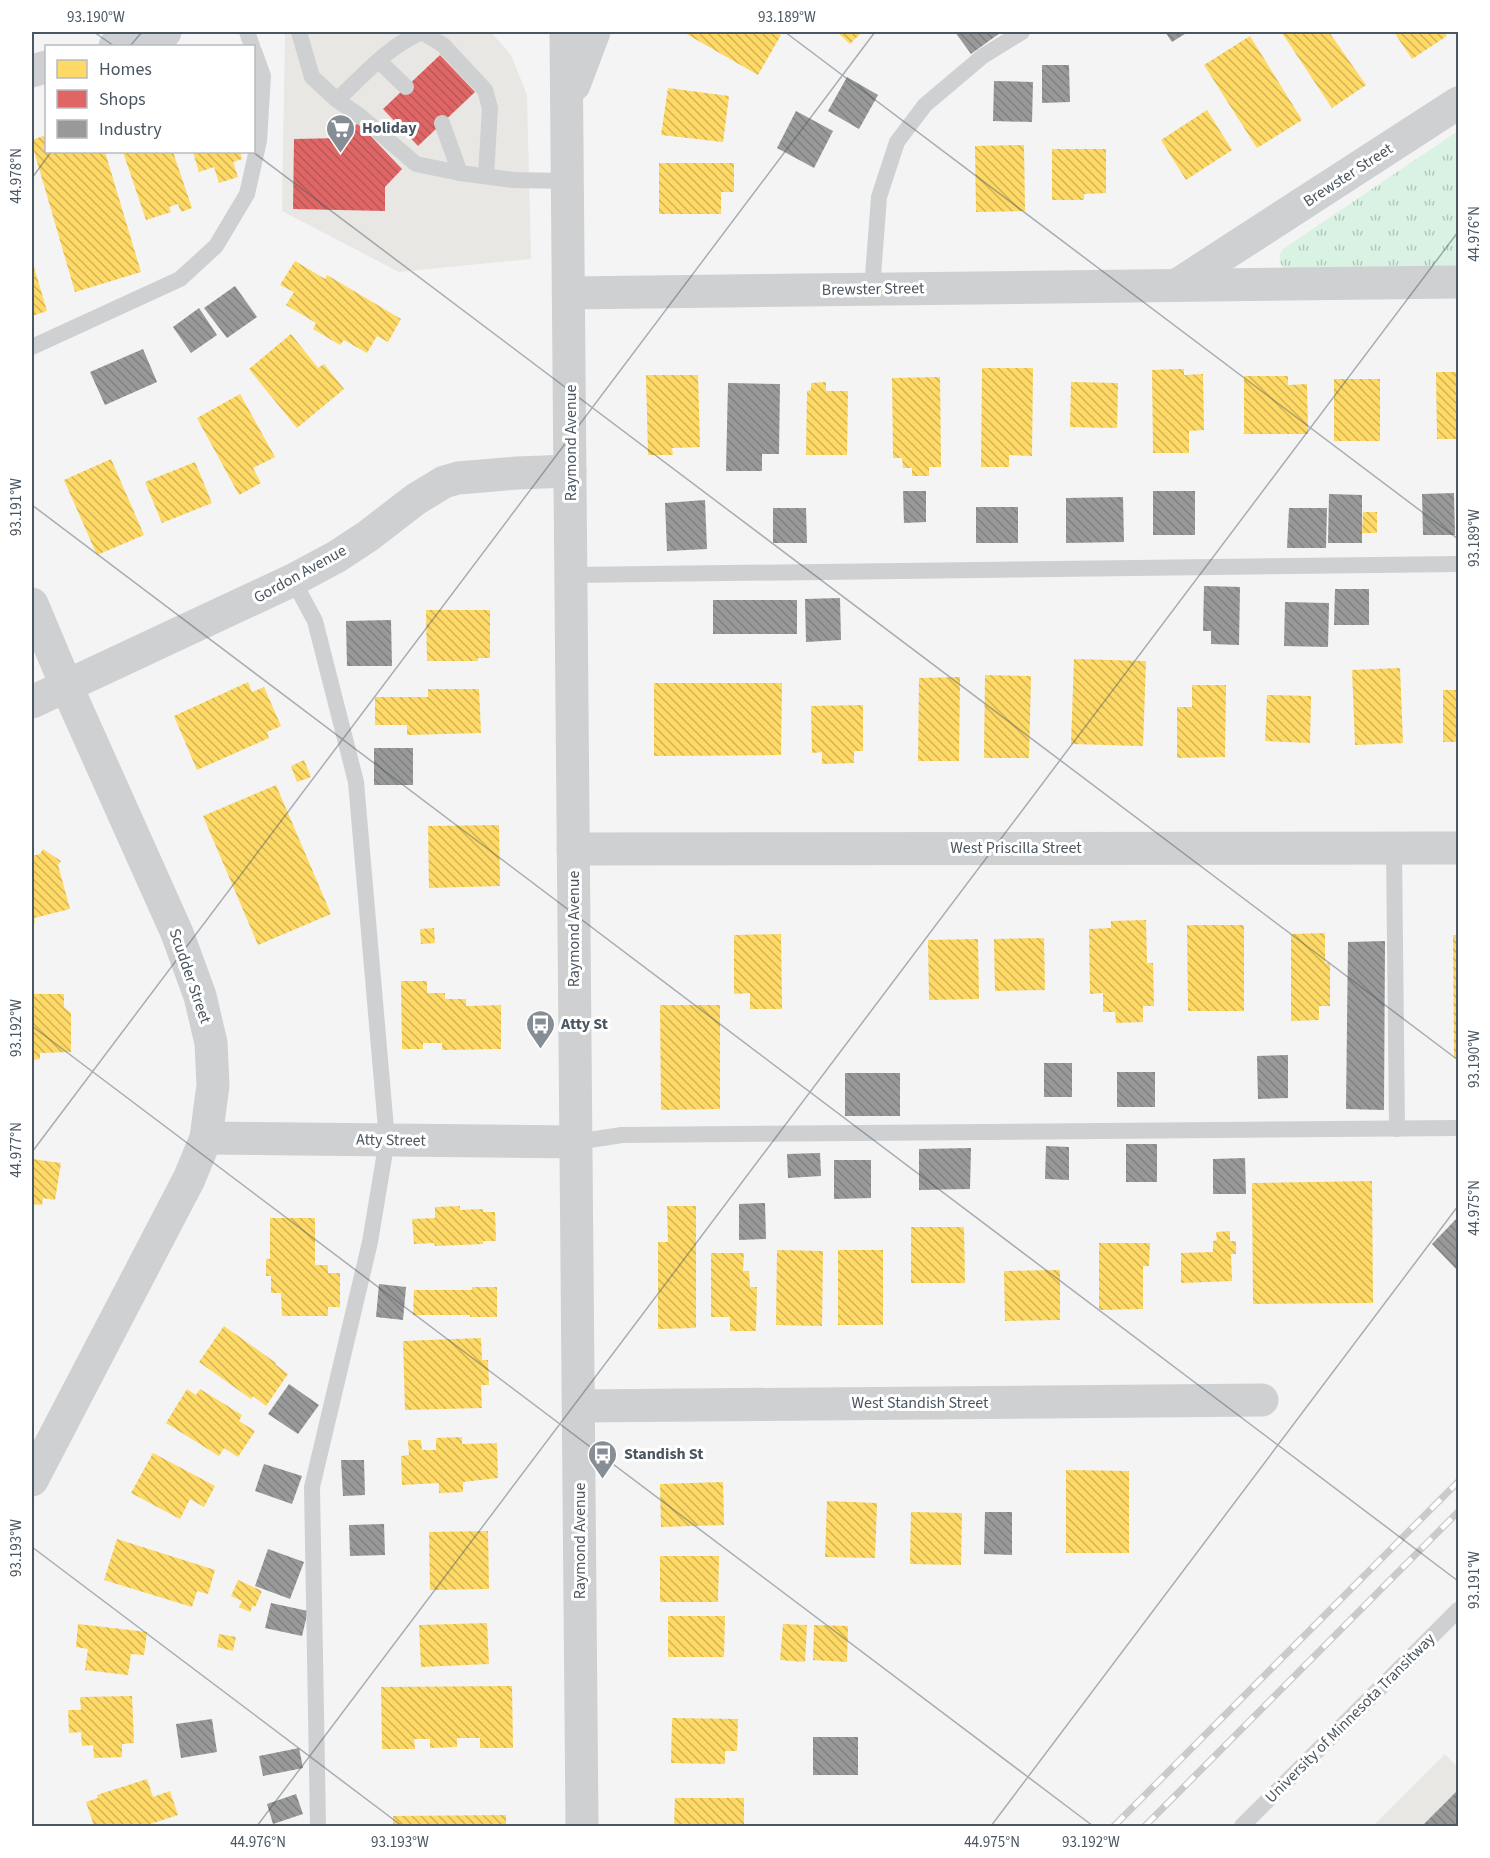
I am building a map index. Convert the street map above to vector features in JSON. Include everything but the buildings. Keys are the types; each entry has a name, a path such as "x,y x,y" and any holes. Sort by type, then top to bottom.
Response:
{"main road":[{"path":"119,45 165,32"}],"street":[{"name":"Raymond Avenue","path":"566,32 582,1827"},
{"path":"567,107 594,32"},
{"name":"Brewster Street","path":"1177,285 1458,103"},
{"name":"Brewster Street","path":"569,292 1458,282"},
{"name":"Gordon Avenue","path":"32,702 293,580 336,557 416,499 444,482 458,478 570,471"},
{"name":"Scudder Street","path":"32,604 66,686 177,933 200,996 211,1042 213,1085 206,1138 189,1179 32,1480"},
{"name":"West Priscilla Street","path":"573,849 1458,848"},
{"name":"Atty Street","path":"206,1138 576,1142"},
{"name":"West Standish Street","path":"579,1406 1262,1400"}],"lane":[{"path":"299,32 312,77 416,164 513,180 568,181"},
{"path":"337,100 406,39 422,32 443,45 485,90 490,108 486,176"},
{"path":"872,289 879,197 897,142 925,105 983,56 1022,32"},
{"path":"32,347 180,279 216,246 247,194 259,141 263,76 255,54"},
{"path":"379,61 406,87"},
{"path":"442,123 460,173"},
{"path":"572,575 1458,564"},
{"path":"293,580 315,621 356,782 387,1140 369,1242 312,1487 318,1827"},
{"path":"1394,848 1397,1129"},
{"path":"576,1142 622,1135 1458,1128"},
{"name":"University of Minnesota Transitway","path":"1242,1827 1458,1610"}],"shaded area":[{"path":"285,32 491,32 511,55 527,95 531,259 399,272 282,211"},
{"path":"1445,1754 1458,1768 1458,1826 1373,1826"}],"green space":[{"path":"1458,131 1458,269 1283,268 1280,254 1283,249"}],"railway":[{"path":"1114,1826 1458,1482"},
{"path":"1145,1826 1458,1512"}],"place":[{"name":"Holiday","path":"341,154"},
{"name":"Atty St","path":"540,1050"},
{"name":"Standish St","path":"603,1480"}]}
